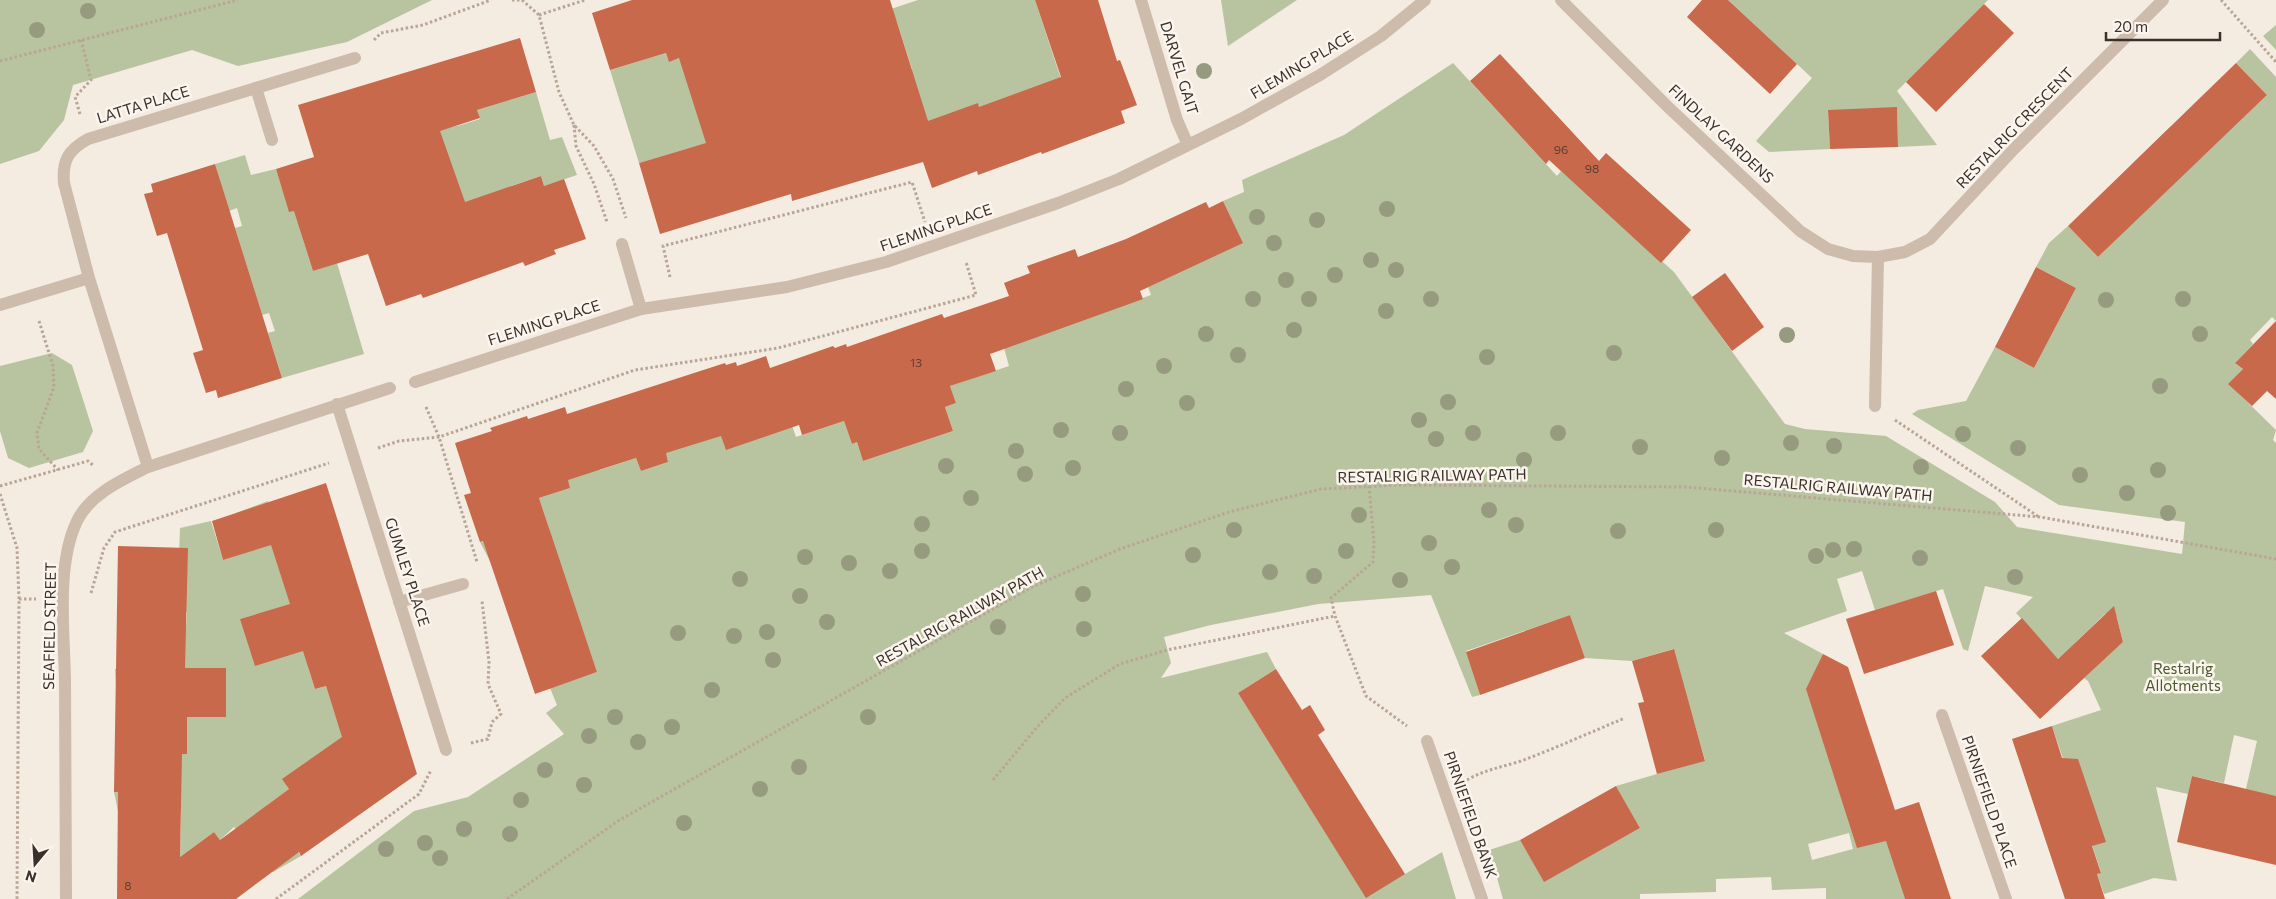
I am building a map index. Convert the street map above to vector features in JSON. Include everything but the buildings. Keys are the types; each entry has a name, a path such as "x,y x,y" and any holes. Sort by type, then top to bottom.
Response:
{"street":[{"name":"DARVEL GAIT","path":"1141,0 1176,120 1188,145"},
{"name":"FLEMING PLACE","path":"415,382 642,309 787,287 886,262 1058,203 1119,179 1241,119 1320,75 1381,36 1425,0"},
{"name":"FINDLAY GARDENS","path":"1561,0 1667,106 1800,231 1828,249 1853,256 1878,257"},
{"name":"RESTALRIG CRESCENT","path":"1878,257 1905,252 1930,239 2013,150 2163,0"},
{"name":"LATTA PLACE","path":"148,468 89,278 64,183 63,169 66,156 76,146 88,139 355,58"},
{"path":"256,88 272,140"},
{"path":"622,244 642,309"},
{"path":"1875,406 1878,257"},
{"path":"0,305 89,278"},
{"name":"SEAFIELD STREET","path":"66,899 64,600 67,549 78,520 92,501 116,482 148,468 390,388"},
{"name":"GUMLEY PLACE","path":"337,404 446,750"},
{"path":"399,602 463,584"},
{"name":"PIRNIEFIELD PLACE","path":"1942,715 2006,899"},
{"name":"PIRNIEFIELD BANK","path":"1427,741 1482,899"}],"path":[{"path":"0,61 238,0"},
{"path":"355,58 381,33 423,26 490,0"},
{"path":"512,0 522,0 539,15 559,92 574,125 576,146 594,184 612,246 632,242 613,179 594,146 574,125"},
{"path":"539,15 585,0"},
{"path":"2221,0 2276,62"},
{"path":"81,40 91,80 75,97 88,139"},
{"path":"636,291 672,284 663,246 912,182 934,246"},
{"path":"19,599 89,601 104,548 115,532 399,441 439,437 635,370 778,348 976,295 959,237"},
{"path":"32,295 53,366 54,386 36,432 39,449 58,470"},
{"path":"1875,406 2040,517"},
{"path":"0,486 88,461 116,482"},
{"path":"1369,486 1374,543 1373,562 1330,598 1335,616 1366,696 1427,741"},
{"name":"RESTALRIG RAILWAY PATH","path":"507,899 618,821 1032,587 1120,549 1229,512 1321,489 1369,486 1686,486 2040,517 2276,559"},
{"path":"0,494 17,548 19,599 17,899"},
{"path":"993,780 1058,705 1077,690 1120,664 1167,650 1335,616"},
{"path":"1444,792 1483,770 1494,770 1522,760 1626,718"}],"green space":[{"path":"0,0 432,0 347,42 238,66 192,50 73,85 64,120 39,151 0,164"},
{"path":"918,0 1035,0 1064,88 979,107 978,104 912,132 698,151 696,146 639,163 610,70 666,53 669,61 690,55 912,69 897,22 888,10"},
{"path":"1221,0 1297,0 1228,46"},
{"path":"1728,0 1988,0 1897,91 1937,145 1898,147 1897,108 1828,111 1830,149 1769,152 1756,141 1812,78"},
{"path":"2276,25 2276,50 2263,36"},
{"name":"Restalrig Allotments","path":"2250,49 2276,77 2276,321 2272,317 2250,340 2253,344 2235,363 2243,369 2229,384 2276,430 2273,440 2276,443 2276,796 2270,795 2242,806 2257,741 2234,735 2224,783 2192,776 2188,794 2156,787 2177,881 2154,878 2104,894 2097,874 2101,872 2052,726 2101,710 2088,681 2084,678 2123,642 2117,617 2105,614 2058,659 2016,613 2033,597 1985,586 1968,651 1963,649 1943,589 1875,610 1862,571 1837,579 1847,611 1784,633 1823,654 1807,691 1821,734 1878,815 1905,899 1826,899 1826,888 1772,890 1771,877 1716,879 1716,892 1640,894 1640,899 1503,899 1489,850 1520,840 1544,881 1640,828 1616,786 1705,760 1673,649 1632,661 1585,658 1570,615 1466,651 1480,695 1472,697 1431,595 1318,604 1211,625 1164,637 1171,663 1161,678 1267,652 1276,669 1238,693 1307,803 1405,874 1442,852 1456,899 298,899 414,811 468,797 564,734 546,713 557,705 550,688 597,672 552,540 490,561 480,542 549,528 539,498 570,488 565,472 600,470 636,458 641,471 668,462 664,448 786,408 796,437 844,421 852,444 857,442 863,461 953,431 945,407 956,403 950,386 1009,366 1004,348 1151,295 1148,287 1242,242 1223,201 1244,192 1242,180 1344,135 1453,63 1557,176 1561,171 1674,272 1785,424 1805,429 1886,436 1995,502 2017,527 2182,554 2185,522 2059,505 1912,414 1918,410 1966,401 1995,347 2034,368 2076,288 2036,267 2049,243 2068,226 2098,257 2163,193 2133,163 2171,126 2202,157 2267,95 2236,63","holes":["1849,833 1853,849 1812,860 1808,844"]},
{"path":"536,92 550,140 562,137 577,175 544,186 541,176 511,186 514,197 303,239 313,271 337,263 364,354 282,378 268,333 275,331 269,313 262,315 235,228 242,226 237,208 229,211 215,164 245,155 251,175 276,169 288,207 313,200 300,161 461,125 480,119 477,110"},
{"path":"52,353 72,365 93,431 83,452 29,468 8,458 0,431 0,366"},
{"path":"268,501 291,576 309,670 315,689 326,686 337,720 394,702 283,779 289,789 266,806 301,856 273,872 234,827 220,840 214,832 180,857 181,811 118,811 114,792 179,754 187,754 187,733 179,733 180,687 116,685 115,669 175,671 186,629 187,612 177,613 180,528 211,521 223,560 247,552 236,513","holes":["264,612 279,658 240,619","199,668 226,668 225,717 199,717"]}]}
